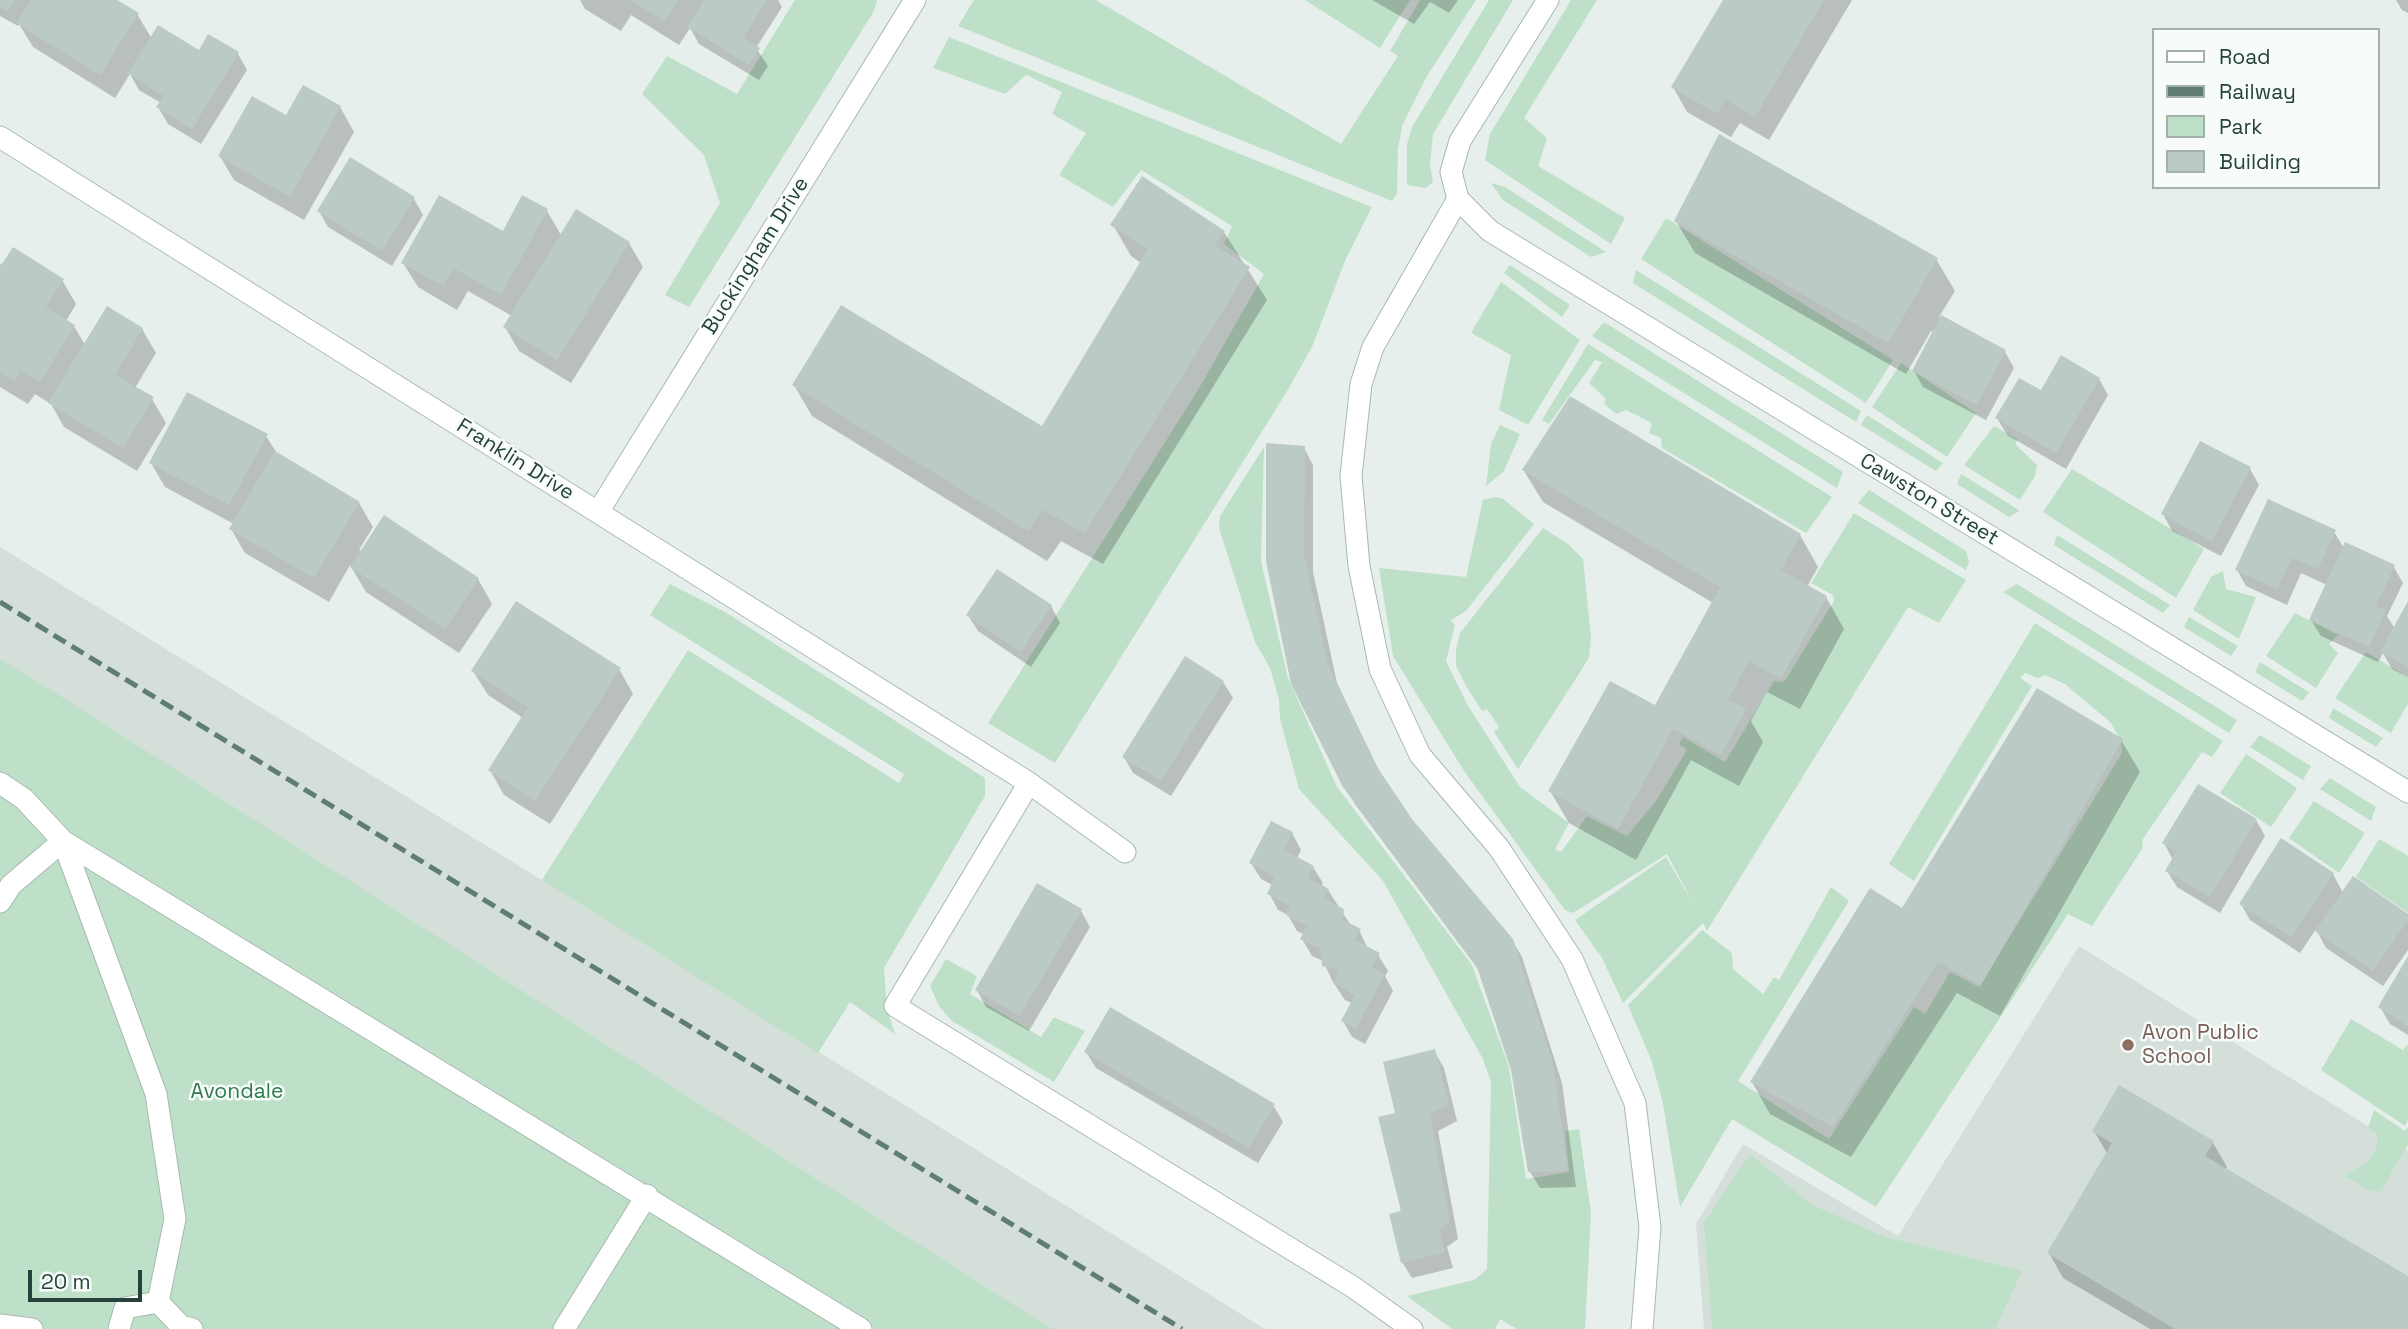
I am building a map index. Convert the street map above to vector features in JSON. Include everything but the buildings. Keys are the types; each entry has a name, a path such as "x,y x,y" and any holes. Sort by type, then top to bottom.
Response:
{"street":[{"name":"Buckingham Drive","path":"597,512 915,0"},
{"path":"1548,0 1460,141 1451,172 1458,199 1373,347 1361,384 1351,476 1359,566 1380,669 1420,755 1499,848 1572,959 1634,1103 1650,1227 1642,1329"},
{"name":"Franklin Drive","path":"0,137 1029,783 1125,852"},
{"name":"Cawston Street","path":"1458,199 1497,235 2408,792"},
{"path":"0,783 24,799 63,841 647,1195 861,1329"},
{"path":"1029,783 895,1006 1342,1280 1412,1329"},
{"path":"0,902 11,885 63,841"},
{"path":"63,841 156,1094 175,1219 158,1302"},
{"path":"564,1329 647,1195"},
{"path":"158,1302 184,1328"},
{"path":"118,1329 125,1308 158,1302"},
{"path":"0,1325 32,1329"}],"shaded area":[{"path":"0,547 1265,1329 1052,1329 0,659"},
{"name":"Avon Public School","path":"2079,946 2408,1151 2408,1329 1704,1329 1696,1224 1743,1144 1898,1236"}],"green space":[{"path":"795,0 877,0 874,11 689,307 665,295 720,203 704,155 642,94 667,56 737,94"},
{"path":"974,0 1096,0 1341,144 1398,56 1390,51 1420,0 1476,0 1427,76 1402,126 1398,149 1397,194 1392,201 958,26"},
{"path":"1305,0 1410,0 1380,48"},
{"path":"1489,0 1513,0 1433,134 1430,166 1433,182 1426,188 1407,185 1407,144 1412,127"},
{"path":"1571,0 1597,0 1524,118 1547,138 1538,166 1625,218 1611,244 1485,160 1490,134"},
{"path":"949,37 1372,207 1345,261 1312,347 1286,393 1055,763 988,723 1198,390 1264,274 1224,244 1232,226 1141,170 1113,207 1059,175 1086,133 1052,114 1062,92 1026,75 1005,94 933,68"},
{"path":"1491,183 1505,187 1606,252 1591,257 1503,200"},
{"path":"1666,218 1893,360 1866,403 1641,259"},
{"path":"1510,265 1570,305 1562,317 1504,273"},
{"path":"1636,270 1861,411 1856,422 1633,283"},
{"path":"1501,282 1580,340 1528,425 1499,410 1511,355 1471,333"},
{"path":"1604,322 1843,472 1837,488 1592,336"},
{"path":"1588,344 1832,497 1806,533 1662,448 1661,438 1649,433 1652,423 1626,410 1616,414 1604,404 1606,399 1589,383 1602,362 1595,360 1549,424 1542,420"},
{"path":"1901,363 1976,413 1947,457 1872,407"},
{"path":"1867,415 1943,463 1936,471 1861,425"},
{"path":"1500,425 1520,434 1504,471 1486,486 1491,444"},
{"path":"1994,426 2017,439 2016,445 2037,465 2035,476 2020,500 1964,465"},
{"path":"1264,447 1261,561 1288,678 1337,787 1472,965 1509,1067 1526,1179 1569,1172 1565,1131 1579,1129 1591,1213 1585,1329 1517,1329 1500,1319 1495,1329 1452,1329 1407,1296 1474,1280 1487,1269 1491,1082 1483,1059 1383,881 1299,789 1280,719 1279,699 1270,668 1255,642 1219,528 1220,516"},
{"path":"2072,469 2204,549 2176,598 2043,512"},
{"path":"1961,474 2019,511 2009,517 1957,484"},
{"path":"1869,490 1966,551 1969,561 1966,570 1858,503"},
{"path":"1495,497 1503,499 1534,524 1466,611 1451,620 1455,625 1446,661 1467,704 1520,787 1569,823 1555,849 1561,852 1587,816 1627,836 1656,801 1687,750 1679,744 1683,737 1725,762 1774,681 1784,682 1834,601 1833,595 1811,583 1854,513 1966,580 1939,623 1908,607 1707,931 1703,923 1623,1003 1602,958 1575,920 1666,857 1694,905 1667,854 1573,913 1565,910 1464,771 1393,656 1379,568 1466,577 1483,500"},
{"path":"1543,528 1568,544 1583,559 1591,637 1589,658 1518,769 1494,732 1499,727 1487,709 1482,711 1466,686 1456,666 1456,650 1460,633"},
{"path":"2057,535 2170,605 2163,613 2054,545"},
{"path":"2223,571 2226,589 2256,597 2239,639 2193,610 2211,577"},
{"path":"670,584 725,612 985,778 985,796 884,968 887,1009 895,1034 850,1002 818,1053 542,880 688,650 899,783 904,774 650,615"},
{"path":"2017,584 2237,720 2229,733 2003,592"},
{"path":"2295,613 2338,635 2329,644 2338,653 2316,688 2266,656"},
{"path":"2189,617 2238,646 2231,656 2184,627"},
{"path":"2035,623 2223,741 2212,757 2202,752 2143,839 2142,849 2092,926 2068,914 1876,1207 1732,1119 1680,1207 1663,1104 1652,1062 1628,1005 1702,930 1732,953 1733,969 1763,994 1774,977 1779,980 1831,887 1849,901 1738,1081 1829,1139 1914,1007 1925,1014 1950,972 1979,987 2122,753 2121,742 2111,723 2065,684 2045,675 2038,678 2025,673 2020,678 2032,686 1914,881 1889,864"},
{"path":"2366,652 2408,677 2408,704 2391,733 2335,698"},
{"name":"Avondale","path":"0,659 32,678 1052,1329 0,1329"},
{"path":"2260,662 2309,692 2302,701 2255,672"},
{"path":"2333,708 2383,738 2376,747 2329,718"},
{"path":"2260,735 2311,766 2303,780 2250,747"},
{"path":"2246,754 2297,788 2271,827 2220,793"},
{"path":"2330,778 2376,807 2371,821 2320,789"},
{"path":"2314,801 2365,833 2339,873 2289,838"},
{"path":"2379,839 2408,856 2408,913 2356,877"},
{"path":"946,959 977,976 970,994 1041,1037 1054,1017 1085,1031 1054,1082 952,1021 939,1006 930,986"},
{"path":"2351,1019 2403,1050 2408,1044 2408,1120 2405,1126 2321,1070"},
{"path":"2374,1110 2405,1131 2408,1127 2408,1145 2381,1190 2373,1192 2344,1176 2368,1162 2377,1147 2377,1134 2368,1128"},
{"path":"1750,1154 1812,1205 1885,1237 2022,1271 1995,1329 1712,1329 1704,1223"}],"railway":[{"path":"0,602 1182,1329"}],"place":[{"name":"Avon Public School","path":"2128,1045"}]}
